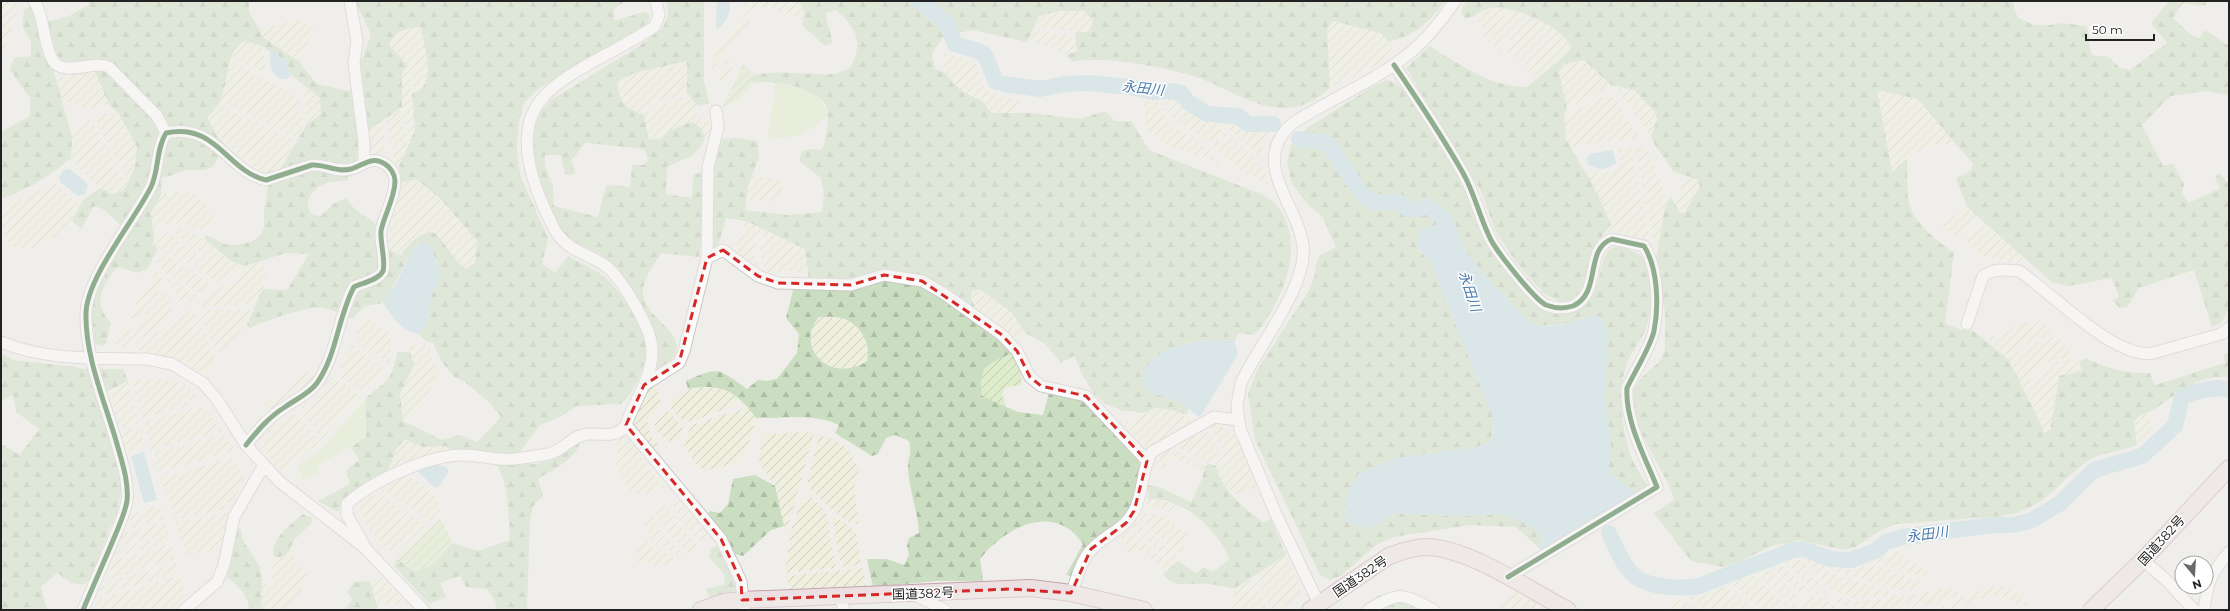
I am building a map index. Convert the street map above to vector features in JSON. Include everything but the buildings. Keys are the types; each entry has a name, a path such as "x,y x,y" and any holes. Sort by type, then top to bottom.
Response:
{"highway":[{"name":"国道382号","path":"2091,610 2143,560 2229,468"},
{"name":"国道382号","path":"1314,607 1379,561 1403,550 1417,548 1440,548 1454,552 1508,577 1568,610"},
{"name":"国道382号","path":"701,610 724,602 743,605 842,603 911,593 1032,588 1071,593 1108,606 1144,610"}],"street":[{"path":"34,1 39,8 44,22 52,61 59,67 73,70 103,64 109,67 157,116 166,133"},
{"path":"350,1 357,40 354,63 364,142 364,162"},
{"path":"364,547 347,515 348,504 402,470 424,461 462,455 501,460 555,453 576,438 588,434 613,435 622,431 626,424 632,406 644,386 652,355 651,341 641,319 621,283 606,267 566,244 558,235 542,202 530,167 527,141 532,114 541,99 572,75 654,26 659,15 656,1"},
{"path":"1314,607 1273,506 1246,445 1238,420 1238,394 1241,383 1288,300 1299,276 1302,263 1302,237 1276,173 1275,154 1277,144 1286,129 1293,123 1394,65 1422,42 1440,23 1455,1"},
{"path":"1394,65 1421,104 1464,174 1491,240 1526,286 1545,304 1557,308 1572,306 1586,296 1593,278 1596,259 1606,241 1612,239 1644,246 1652,265 1656,297 1654,333 1627,388 1626,396 1639,444 1657,487 1508,577"},
{"path":"644,386 679,363 684,351 707,258 708,167 718,127 716,111"},
{"path":"83,610 120,524 127,500 125,477 121,458 91,358 86,321 87,300 101,269 134,219 151,186 162,140 166,133 176,131 194,133 207,139 247,171 266,180 312,165 319,165 339,170 351,169 364,162 375,160 389,167 395,182 381,232 383,270 380,276 354,287 345,306 343,318 323,372 316,383 309,391 270,418 246,445"},
{"path":"707,258 723,250 758,276 778,283 851,285 884,275 922,281 943,293 1002,335 1017,351 1030,377 1041,386 1086,396 1147,461"},
{"path":"1967,324 1983,276 1989,271 1997,270 2019,271 2106,338 2136,353 2144,355 2221,334 2229,328"},
{"path":"1,342 24,350 58,356 159,361 183,369 210,390 246,445 264,466 280,482 364,547 424,610"},
{"path":"1071,593 1080,570 1091,549 1126,523 1134,511 1140,498 1147,461 1152,452 1214,417 1238,420"},
{"path":"626,424 721,539 740,580 743,605"},
{"path":"184,610 217,582 224,565 234,517 264,466"},
{"path":"2204,610 2207,584 2215,569 2229,552"},
{"path":"2143,560 2166,580 2194,610"},
{"path":"911,593 945,610"},
{"path":"1368,610 1398,595 1405,595 1434,610"}],"highlighted area":[{"path":"723,250 758,276 778,283 851,285 884,275 922,281 1002,335 1017,351 1030,377 1041,386 1086,396 1112,422 1147,461 1134,511 1126,523 1091,549 1071,593 1011,589 742,600 741,581 721,539 626,425 644,385 679,363 707,258"}],"green space":[{"path":"1,1 17,1 17,12 1,60"},
{"path":"87,1 249,1 249,12 264,38 299,62 317,84 347,91 362,86 358,69 371,35 356,3 359,1 622,1 623,3 614,8 614,21 644,12 650,15 648,23 538,89 524,103 519,122 517,150 520,175 548,238 542,264 555,273 568,256 603,275 617,290 633,314 642,329 646,344 644,363 637,382 627,398 621,404 577,406 560,417 540,425 519,453 521,462 537,464 545,462 581,442 578,449 568,459 557,468 538,479 543,496 533,506 530,521 527,610 497,610 496,603 487,589 466,587 460,576 440,583 446,597 429,604 394,566 397,559 415,571 432,565 452,543 478,551 510,540 508,504 503,478 498,466 491,458 481,452 470,450 450,450 446,446 423,447 405,439 396,449 388,472 343,505 338,512 318,501 350,484 346,470 359,460 351,447 366,437 366,398 388,379 393,368 397,352 410,352 414,364 400,394 403,421 442,440 460,435 477,442 501,417 489,402 465,382 454,377 441,361 433,343 426,341 418,334 424,328 429,319 432,294 441,278 432,248 425,242 412,250 383,303 365,306 352,319 330,310 316,308 286,315 250,328 247,324 263,289 287,290 309,254 286,253 244,266 233,262 203,238 207,235 224,244 235,245 251,242 261,235 264,228 264,210 270,175 281,168 307,124 321,114 320,98 291,75 286,61 274,52 270,52 262,46 244,41 234,52 230,60 220,101 207,118 217,136 225,145 213,167 204,170 187,170 162,178 161,195 151,213 154,236 153,245 158,248 148,268 139,273 117,267 107,281 100,301 105,315 111,323 106,344 102,346 95,344 91,309 101,275 128,232 103,209 94,206 81,229 72,221 83,200 100,188 112,194 124,190 135,167 137,147 119,114 109,104 90,61 61,62 54,72 72,137 71,158 38,182 1,199 1,132 30,116 30,98 10,70 14,58 31,56 31,41 22,26 24,10 30,6 39,24 69,16 89,5","holes":["420,27 427,54 427,75 425,83 420,90 412,93 415,130 399,166 401,183 416,179 441,199 477,241 475,263 466,269 457,261 438,236 433,232 423,234 414,239 401,255 397,255 377,239 376,224 354,208 346,198 333,204 321,216 311,214 307,203 315,191 323,184 348,180 349,164 356,163 359,137 402,107 402,72 408,66 389,45 395,36 405,29"]},
{"path":"667,1 704,1 704,80 709,104 698,106 687,93 687,61 634,73 617,82 624,104 631,110 644,115 649,140 662,138 668,131 692,122 701,128 705,138 698,150 690,157 667,167 666,194 692,198 693,174 712,172 717,149 722,139 736,138 758,141 759,157 748,186 745,210 787,215 822,212 824,193 821,178 799,161 801,152 808,149 821,150 824,146 828,121 826,106 814,94 794,86 772,82 754,83 750,78 766,73 777,72 832,74 850,68 857,50 856,36 853,30 849,23 836,10 826,13 832,43 825,46 802,25 805,15 799,1 1446,1 1421,27 1407,36 1389,42 1381,33 1333,21 1327,29 1330,88 1313,100 1297,107 1282,108 1266,106 1251,101 1202,79 1156,67 1118,61 1084,60 1072,62 1066,55 1077,51 1075,32 1089,32 1093,21 1084,11 1059,11 1039,16 1027,42 973,30 945,35 932,53 935,69 944,72 961,91 983,102 991,113 1031,113 1080,119 1105,111 1115,121 1131,121 1149,150 1261,194 1276,204 1284,216 1289,229 1291,256 1285,283 1279,296 1265,322 1254,335 1238,333 1235,341 1214,340 1194,342 1175,347 1157,356 1153,393 1171,398 1189,408 1186,415 1173,410 1157,408 1142,413 1123,411 1106,404 1094,394 1083,376 1074,356 1061,363 1045,344 1024,332 1013,314 980,289 972,291 971,298 975,308 970,317 1003,341 1012,353 987,366 997,403 1018,412 1043,415 1049,393 1082,400 1137,455 1140,471 1138,488 1131,504 1120,521 1072,576 1066,575 1083,544 1072,531 1059,524 1045,521 1030,523 1016,529 990,547 980,559 983,581 937,581 873,587 867,559 886,559 904,565 909,555 907,546 909,538 919,533 908,474 910,451 909,441 895,435 886,438 878,454 872,456 835,433 839,425 819,419 798,417 756,418 735,395 719,388 700,387 688,389 686,381 712,371 724,373 747,389 758,380 766,381 777,379 797,353 799,334 786,318 793,290 810,288 805,249 746,221 726,218 718,247 700,248 699,257 661,253 646,278 643,295 647,306 671,332 676,341 677,350 671,360 657,371 659,348 650,321 618,268 598,253 571,241 558,225 536,171 533,150 535,125 540,112 551,100 636,48 663,28 668,15","holes":["585,143 645,150 648,161 643,165 632,165 630,187 606,185 598,217 554,206 553,187 545,164 545,155 561,155 565,173 570,175 575,173 572,160","819,317 838,317 853,324 863,335 866,341 868,348 867,361 854,367 841,369 830,366 820,360 814,351 811,340 812,329"]},
{"path":"743,1 799,1 805,15 802,20 767,6 755,10 745,8"},
{"path":"1467,1 2014,1 2017,17 2034,25 2062,23 2086,26 2092,55 2109,57 2120,68 2130,70 2167,43 2151,23 2169,1 2205,1 2206,5 2200,6 2183,3 2173,18 2192,36 2199,38 2205,30 2229,46 2229,96 2209,91 2170,96 2142,125 2163,166 2173,163 2184,184 2182,193 2189,203 2220,188 2215,177 2220,173 2229,185 2229,310 2220,324 2212,327 2194,270 2139,288 2127,307 2119,308 2113,300 2119,297 2112,278 2069,286 2053,283 1967,207 1956,178 1970,171 1973,164 1918,99 1877,90 1892,172 1907,159 1908,195 1913,213 1928,232 1954,253 1945,323 1961,330 1974,331 2009,360 2043,428 2043,432 2050,432 2059,376 2083,371 2079,362 2085,358 2116,370 2150,373 2155,385 2225,363 2224,354 2229,353 2229,378 2209,378 2199,381 2181,391 2155,409 2139,417 2134,421 2137,445 2103,454 2091,459 2040,502 2018,512 2003,516 1897,524 1881,530 1856,547 1843,550 1801,540 1772,546 1739,562 1723,567 1691,561 1654,513 1674,500 1670,487 1639,430 1634,414 1633,390 1640,379 1660,361 1665,349 1665,311 1656,272 1656,258 1666,203 1671,197 1680,213 1685,212 1700,186 1697,179 1674,172 1655,145 1651,136 1657,119 1654,111 1634,90 1611,85 1584,60 1563,64 1559,73 1567,108 1564,116 1566,140 1592,183 1611,224 1591,252 1586,282 1578,294 1570,301 1561,302 1544,294 1519,266 1495,231 1482,193 1406,68 1430,46 1476,74 1500,83 1527,87 1572,49 1568,41 1560,33 1537,19 1512,10 1491,8 1481,11 1466,19 1462,16 1462,7"},
{"path":"1491,7 1508,9 1488,43 1482,38 1487,32 1473,16 1477,12"},
{"path":"1511,10 1525,15 1514,26 1500,51 1490,44 1500,24"},
{"path":"1059,11 1084,11 1093,21 1089,32 1075,32 1036,25 1039,16"},
{"path":"745,12 754,13 743,31 712,70 714,49 741,21"},
{"path":"1528,15 1554,28 1520,61 1504,51 1513,33"},
{"path":"297,20 315,27 299,62 264,38 258,29"},
{"path":"1333,21 1381,33 1389,42 1391,51 1386,58 1372,68 1330,88 1327,29"},
{"path":"420,27 426,48 428,79 422,88 414,93 412,71 389,46 393,38 403,29"},
{"path":"1556,29 1570,41 1572,49 1535,78 1522,64"},
{"path":"1033,30 1074,37 1078,44 1077,51 1066,55 1030,39"},
{"path":"244,41 262,46 267,74 232,57 236,46"},
{"path":"945,52 976,64 982,85 990,92 1019,101 1018,114 991,113 983,102 961,91 944,72 942,59"},
{"path":"728,60 735,62 724,84 716,78"},
{"path":"1584,60 1611,85 1567,108 1559,73 1563,64"},
{"path":"230,61 297,96 303,128 299,138 220,102"},
{"path":"687,61 687,93 654,103 638,113 628,108 620,99 617,81 634,73"},
{"path":"743,64 755,75 750,78 754,83 740,98 722,108"},
{"path":"406,68 410,73 415,130 410,142 402,107 402,72"},
{"path":"95,72 109,104 91,109 61,100 55,78"},
{"path":"1388,80 1396,83 1403,89 1420,114 1461,180 1488,247 1501,266 1532,303 1543,310 1552,312 1566,312 1582,307 1592,298 1604,259 1609,250 1618,247 1640,254 1642,257 1651,288 1651,307 1644,333 1626,366 1623,377 1621,402 1629,450 1635,464 1649,487 1639,494 1616,479 1609,469 1609,464 1612,457 1594,315 1569,323 1552,326 1535,324 1527,320 1484,275 1450,229 1418,250 1431,262 1491,412 1494,423 1491,441 1477,447 1450,452 1348,490 1344,515 1376,526 1394,513 1457,516 1502,514 1530,525 1544,540 1538,547 1516,527 1470,525 1394,537 1376,545 1341,576 1330,580 1320,575 1255,440 1248,394 1256,372 1310,289 1315,274 1316,263 1320,255 1336,247 1322,216 1308,205 1292,184 1287,163 1291,145 1299,134 1310,126 1375,85"},
{"path":"776,82 802,89 816,95 825,107 827,116 800,135 788,137 768,137"},
{"path":"303,86 320,98 321,114 307,124"},
{"path":"1616,88 1634,90 1654,111 1657,119 1651,136"},
{"path":"1877,90 1918,99 1957,145 1932,145 1915,153 1892,172"},
{"path":"689,96 698,106 696,116 710,121 711,133 705,138 701,128 668,131 662,138 649,140 644,115 655,106"},
{"path":"1605,96 1614,98 1640,138 1571,147 1566,140 1564,116"},
{"path":"1161,98 1179,100 1197,116 1213,120 1227,135 1209,142 1173,119"},
{"path":"1143,100 1157,101 1172,127 1196,139 1222,164 1221,166 1158,140 1146,125"},
{"path":"218,104 295,141 291,153 281,168 270,175 261,172 217,136 207,118"},
{"path":"399,108 408,146 399,166 394,162 386,117"},
{"path":"103,114 119,114 137,147 135,167 128,180 94,118"},
{"path":"91,119 127,184 124,190 112,194 100,188 76,166 71,158 72,137 77,128"},
{"path":"382,119 386,155 370,152 369,129"},
{"path":"1224,120 1256,131 1271,130 1265,139 1261,158 1221,122"},
{"path":"1232,137 1266,171 1269,185 1238,168 1224,158 1211,144"},
{"path":"1631,148 1650,239 1608,232 1611,224 1584,170 1602,174 1614,170 1621,163 1618,149"},
{"path":"1635,148 1646,148 1649,152 1664,190 1666,203 1659,242 1653,242"},
{"path":"753,175 778,179 784,186 781,196 774,202 746,199"},
{"path":"1685,175 1697,178 1700,186 1685,212 1680,213 1675,204"},
{"path":"416,179 441,199 477,241 475,264 466,269 456,262 444,241 406,247 401,255 397,255 386,246 401,183"},
{"path":"54,182 79,205 72,221 60,233 36,248 25,250 9,245 1,228 1,211 3,208"},
{"path":"180,191 190,192 202,200 215,218 206,232 180,223 153,226 151,213 161,195"},
{"path":"1967,207 1980,220 1955,236 1939,225"},
{"path":"746,221 764,229 755,246 754,258 760,267 754,269 733,251"},
{"path":"1984,224 2026,259 2016,263 1982,256 1961,238"},
{"path":"176,229 190,231 209,243 201,253 173,232"},
{"path":"767,230 805,248 808,273 789,271 768,273 765,270 760,256 759,245"},
{"path":"169,233 198,255 189,265 153,245 154,236"},
{"path":"211,245 233,262 241,265 237,272 218,283 193,266"},
{"path":"161,252 214,285 200,293 163,272 157,263"},
{"path":"264,261 268,276 255,304 198,307 197,303 212,292 237,281 244,266"},
{"path":"156,272 162,281 162,287 118,347 116,344 131,319 134,307"},
{"path":"165,275 197,295 184,305 179,303"},
{"path":"980,289 1013,314 1024,332 1015,339 975,308 971,298 972,291"},
{"path":"164,290 171,301 171,315 127,350 121,347"},
{"path":"193,308 217,361 204,375 188,363 151,353 139,352 136,347"},
{"path":"204,310 255,310 229,346 219,355 200,317"},
{"path":"365,315 391,334 391,361 387,364 354,339"},
{"path":"819,317 841,318 853,323 864,336 869,353 867,361 857,368 845,370 835,368 819,359 813,349 810,335 812,325"},
{"path":"2032,321 2041,321 2055,333 2021,346 2007,358 1987,339 2012,327"},
{"path":"2058,335 2073,356 2048,362 2038,368 2024,389 2009,360 2020,350 2033,343"},
{"path":"353,345 384,368 365,393 339,377 343,371 338,367"},
{"path":"409,345 425,345 430,348 437,381 408,422 403,421 400,394 414,364"},
{"path":"1,353 13,360 84,369 123,369 128,381 98,396 122,486 117,514 109,530 90,580 82,585 70,582 57,573 41,587 47,610 1,610 1,444 20,455 39,429 16,412 13,395 1,402"},
{"path":"1012,353 1020,368 1021,385 1006,387 1002,393 1006,407 982,396 981,378 983,372 990,364"},
{"path":"2069,359 2079,362 2084,371 2059,376 2050,433 2043,432 2043,428 2027,392 2043,368 2054,362"},
{"path":"321,362 319,373 310,384 274,411 264,405"},
{"path":"332,376 361,395 321,440 300,408 314,399"},
{"path":"131,379 168,380 183,384 192,390 197,397 188,401 189,406 142,418"},
{"path":"128,381 139,423 119,428 109,390"},
{"path":"655,385 662,403 649,418 647,425 651,436 660,446 654,451 639,435 635,423 638,407 644,395"},
{"path":"706,386 728,390 740,399 733,406 690,422 688,419 684,422 669,406 674,397 688,389"},
{"path":"366,398 366,438 318,465 319,473 303,479 297,466 321,450"},
{"path":"202,406 223,431 152,449 144,421"},
{"path":"748,407 756,418 750,440 739,460 722,467 704,470 698,466 683,443 692,425"},
{"path":"1157,408 1171,408 1194,422 1144,449 1125,424 1140,414"},
{"path":"668,411 683,427 677,440 673,442 666,440 655,428 655,424"},
{"path":"293,412 296,416 301,416 319,444 308,451 301,459 281,471 257,443 265,437 266,433"},
{"path":"2148,413 2152,430 2148,438 2137,445 2135,436 2138,430 2134,421 2139,415"},
{"path":"1216,423 1235,434 1257,488 1233,495 1223,484 1218,475 1216,466 1223,449 1208,425"},
{"path":"139,427 146,446 125,452 120,431"},
{"path":"1204,427 1216,445 1218,453 1209,464 1173,445"},
{"path":"796,432 814,433 788,526 784,526 775,486 759,462 761,445 765,435"},
{"path":"223,435 234,446 235,451 158,472 154,452"},
{"path":"626,435 665,488 640,495 629,489 621,479 617,468 616,439"},
{"path":"819,435 836,441 846,447 859,471 854,488 859,524 850,523 831,509 807,485"},
{"path":"405,438 423,447 446,446 450,450 428,455 388,472 396,449"},
{"path":"1168,447 1205,466 1203,471 1171,456 1163,469 1152,465 1153,458"},
{"path":"234,457 243,479 234,502 226,503 225,509 175,520 160,478"},
{"path":"1209,464 1216,466 1223,483 1241,505 1263,522 1271,519 1286,555 1234,589 1209,584 1177,584 1167,579 1163,574 1178,561 1196,573 1204,567 1213,572 1230,559 1217,537 1196,517 1173,503 1160,499 1148,499 1148,485 1160,487 1191,502 1202,479 1205,466"},
{"path":"408,475 434,493 440,512 429,521 381,489"},
{"path":"755,475 775,486 784,526 771,530 743,556 735,554 706,514 710,511 720,513 728,504 733,479"},
{"path":"379,494 427,526 393,555 369,529 357,507 363,499"},
{"path":"811,497 826,513 836,568 785,573 791,530 802,498"},
{"path":"1158,497 1168,499 1178,506 1175,514 1146,504 1148,499"},
{"path":"678,499 709,535 699,542 669,502"},
{"path":"663,503 698,547 690,554 665,530 652,509"},
{"path":"161,505 164,519 128,529 131,513"},
{"path":"230,511 222,541 215,545 213,550 186,556 175,523"},
{"path":"651,513 662,534 685,555 682,558 657,543 648,535 643,518"},
{"path":"1140,513 1153,514 1169,521 1187,534 1181,543 1187,546 1181,556 1137,519"},
{"path":"303,514 312,518 311,524 295,539 289,552 280,557 274,557 273,551 275,545 282,533"},
{"path":"832,518 837,518 856,532 861,564 841,567"},
{"path":"440,519 449,534 452,543 433,565 415,571 397,559"},
{"path":"1135,521 1180,557 1175,564 1130,527"},
{"path":"164,522 168,533 123,546 121,539 125,533"},
{"path":"234,523 241,530 242,539 260,567 262,583 261,610 250,610 242,591 227,577"},
{"path":"1126,529 1172,564 1165,570 1143,551 1128,552 1118,534"},
{"path":"168,535 170,541 114,557 116,551"},
{"path":"643,538 652,546 678,560 668,567 636,561 637,546"},
{"path":"170,543 175,559 111,579 109,569 114,560"},
{"path":"717,546 723,551 738,590 710,599 706,589 725,584 724,574 709,557 711,548"},
{"path":"1896,550 1935,576 1927,578 1909,574 1873,562"},
{"path":"289,552 309,577 302,585 300,596 285,610 261,610 262,583 272,583 274,557 280,557"},
{"path":"1286,555 1302,591 1290,602 1276,610 1272,610 1255,577"},
{"path":"1797,559 1803,560 1810,574 1824,587 1821,588 1807,583 1784,562"},
{"path":"1806,559 1828,567 1830,572 1889,592 1885,596 1852,598 1831,590 1813,572"},
{"path":"176,563 179,572 99,596 100,587 112,585 111,581"},
{"path":"1780,563 1800,583 1830,595 1830,597 1798,591 1770,566"},
{"path":"1871,563 1925,582 1913,589 1902,591 1832,571 1832,568 1845,570 1855,569"},
{"path":"863,568 865,586 790,590 786,576"},
{"path":"1767,568 1798,598 1791,601 1783,598 1756,572"},
{"path":"1752,574 1783,601 1791,605 1760,610 1731,582"},
{"path":"179,575 185,589 185,601 171,610 95,610 97,600"},
{"path":"380,576 405,603 390,606 377,605 370,581"},
{"path":"1252,579 1268,610 1233,610 1234,589"},
{"path":"370,581 378,610 345,610 352,599 347,592 354,582"},
{"path":"1999,585 2018,594 2030,605 2022,607 1996,595 1974,601 1951,610 1933,610 1978,591"},
{"path":"1726,586 1734,591 1753,610 1709,610 1686,598"},
{"path":"1947,587 1962,592 1961,595 1932,605 1924,604 1908,608 1907,596"},
{"path":"1515,592 1549,610 1496,610"},
{"path":"1891,593 1904,596 1902,610 1860,610 1836,602 1837,597 1856,603 1864,598 1873,600 1885,599"},
{"path":"1380,595 1392,601 1401,600 1420,610 1361,610 1369,601"},
{"path":"1816,596 1847,610 1779,610 1797,605 1810,597"},
{"path":"1681,600 1690,603 1700,610 1669,610 1670,605 1673,602"},
{"path":"832,606 835,610 801,610 799,607"}],"water":[{"path":"717,1 730,1 728,16 718,29 716,28"},
{"path":"270,52 274,52 286,61 291,75 287,79 278,77 272,71"},
{"path":"1613,150 1616,163 1613,165 1599,169 1588,164 1587,158 1590,154"},
{"path":"69,169 85,181 88,186 85,194 78,196 60,182 59,177 64,170"},
{"path":"1441,223 1450,229 1484,275 1527,320 1535,324 1552,326 1569,323 1594,315 1601,317 1608,329 1605,399 1612,457 1609,464 1609,469 1616,479 1639,494 1542,552 1538,547 1544,540 1530,525 1502,514 1457,516 1394,513 1376,526 1364,528 1347,523 1344,515 1348,490 1358,474 1396,458 1477,447 1491,441 1494,426 1491,412 1431,262 1420,251 1417,241 1419,230"},
{"path":"425,242 432,248 441,278 434,288 430,301 429,319 424,328 418,334 402,326 383,303 396,284 412,250"},
{"path":"1216,340 1235,341 1238,355 1200,417 1179,402 1154,394 1146,389 1143,382 1143,375 1147,365 1154,358 1173,347 1195,342"},
{"path":"144,452 157,500 144,503 131,456"},
{"path":"435,464 446,467 449,471 440,485 435,488 417,471"}],"waterway":[{"name":"永田川","path":"919,1 948,25 955,44 981,52 985,55 996,82"},
{"name":"永田川","path":"1004,84 1040,89 1065,84 1089,83 1130,87 1153,92 1173,91 1181,93 1188,102 1207,114 1238,116 1248,124 1273,124"},
{"name":"永田川","path":"1299,139 1327,143 1362,194 1373,202 1399,202 1408,209 1414,210 1428,206 1434,210 1446,224 1455,249"},
{"name":"永田川","path":"1609,533 1624,563 1637,578 1659,586 1684,587 1699,586 1793,550 1804,549 1830,559 1851,560 1875,551 1886,542 1902,537 1993,525 2013,525 2030,521 2059,504 2094,470 2142,456 2175,426 2181,400 2185,395 2203,390 2219,388 2229,390"}],"cycle path":[{"path":"1394,65 1430,118 1463,173 1471,189 1491,240 1508,265 1540,301 1549,306 1563,308 1573,306 1582,300 1591,282 1598,252 1603,244 1612,239 1644,246 1649,255 1655,276 1657,310 1654,331 1646,352 1627,388 1627,400 1632,426 1657,487 1508,577"},
{"path":"83,610 122,520 127,501 126,479 123,465 92,363 87,330 86,313 88,299 94,283 112,249 151,187 154,180 161,146 166,133 183,132 197,135 210,141 241,168 266,180 312,165 346,170 371,161 380,162 387,165 394,176 395,187 381,231 384,262 383,271 378,277 354,287 344,310 329,360 324,372 314,387 269,419 246,445"}]}
